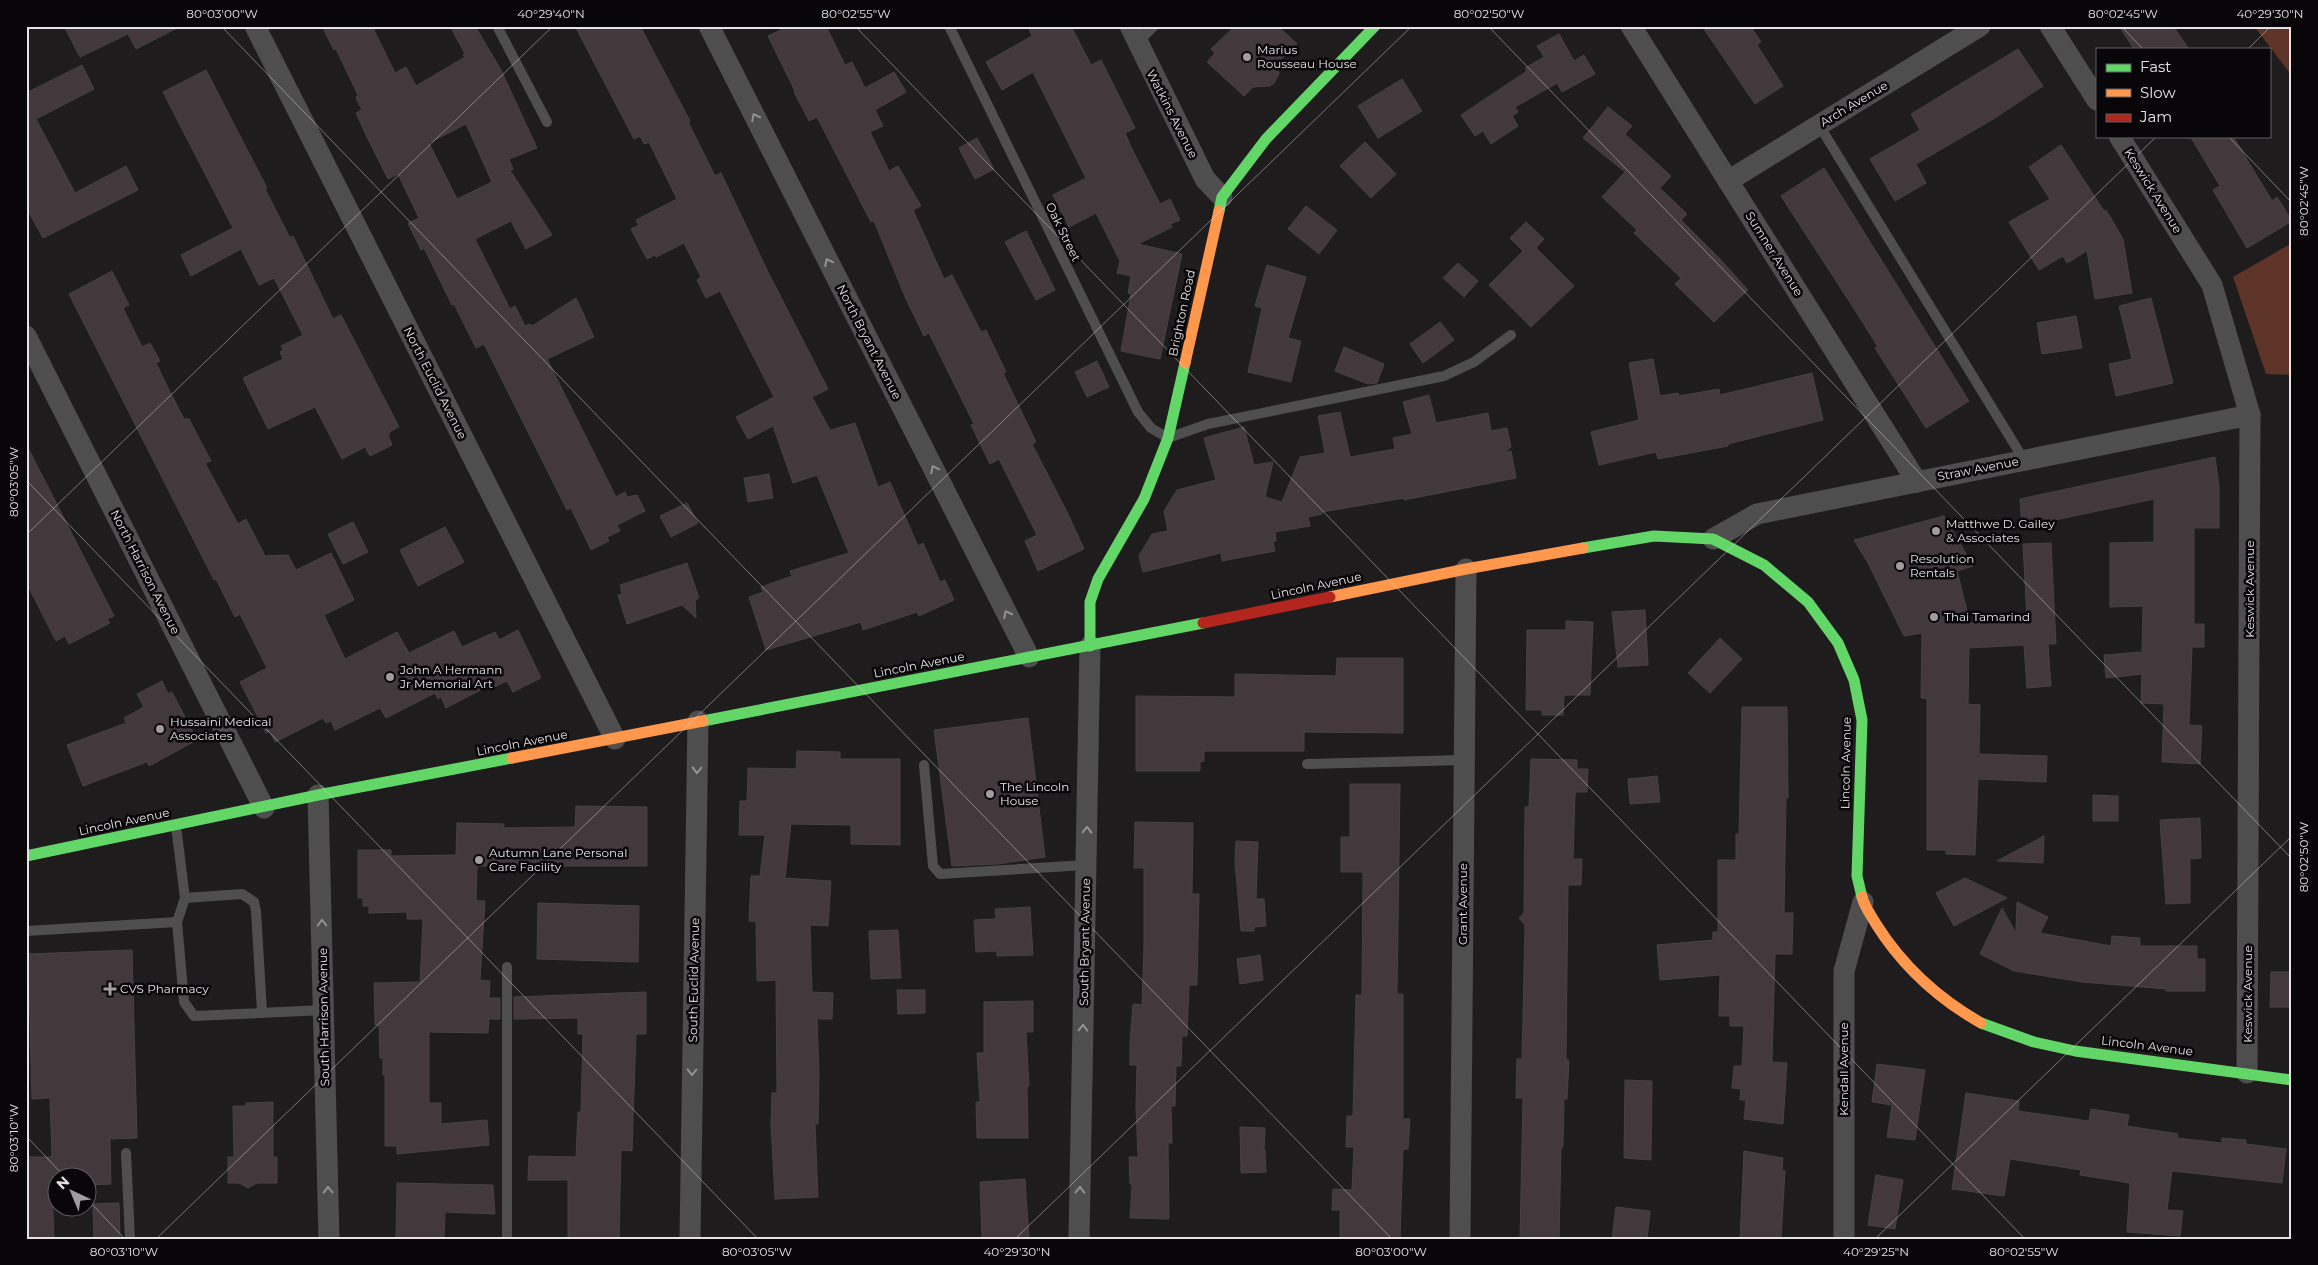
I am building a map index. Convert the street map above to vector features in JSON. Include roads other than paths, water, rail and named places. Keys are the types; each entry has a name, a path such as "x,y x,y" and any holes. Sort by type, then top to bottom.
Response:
{"street":[{"name":"North Euclid Avenue","path":"255,26 615,739"},
{"name":"North Bryant Avenue","path":"709,26 1030,658"},
{"name":"Brighton Road","path":"1090,646 1090,602 1098,580 1144,499 1168,438 1222,197 1266,139 1375,26"},
{"name":"Sumner Avenue","path":"1632,26 1917,482"},
{"name":"Arch Avenue","path":"1728,181 1980,26"},
{"path":"2050,26 2096,98"},
{"name":"Watkins Avenue","path":"1133,35 1205,179 1222,197"},
{"name":"Keswick Avenue","path":"2120,138 2212,285 2250,415 2247,1073"},
{"name":"North Harrison Avenue","path":"26,336 264,808"},
{"name":"Straw Avenue","path":"1713,540 1757,514 2250,415"},
{"name":"Lincoln Avenue","path":"26,856 698,721 1030,658 1466,569 1654,536 1713,540 1764,565 1808,602 1838,643 1854,680 1862,720 1857,876 1863,902 1878,928 1903,962 1934,992 1953,1007 1987,1026 2034,1042 2075,1051 2292,1080"},
{"name":"Grant Avenue","path":"1460,1239 1466,569"},
{"name":"South Bryant Avenue","path":"1080,1239 1090,646"},
{"name":"South Euclid Avenue","path":"690,1239 698,721"},
{"name":"South Harrison Avenue","path":"318,796 329,1239"},
{"name":"Kendall Avenue","path":"1844,1239 1844,971 1863,902"}],"lane":[{"path":"497,26 547,122"},
{"name":"Oak Street","path":"949,26 1138,412 1151,428 1168,438"},
{"path":"1133,35 1154,26"},
{"path":"1819,125 2024,460"},
{"path":"1168,438 1208,424 1444,376 1474,362 1512,335"},
{"path":"1306,764 1464,760"},
{"path":"924,765 933,866 940,874 1086,865"},
{"path":"176,826 185,898 177,922 184,1002 194,1016 324,1010"},
{"path":"185,898 242,894 254,902 262,1012"},
{"path":"26,931 177,922"},
{"path":"507,967 507,1239"},
{"path":"126,1153 130,1239"}],"place":[{"name":"Marius Rousseau House","path":"1247,57"},
{"name":"Matthwe D. Gailey & Associates","path":"1936,531"},
{"name":"Resolution Rentals","path":"1900,566"},
{"name":"Thai Tamarind","path":"1934,617"},
{"name":"John A Hermann Jr Memorial Art","path":"390,677"},
{"name":"Hussaini Medical Associates","path":"160,729"},
{"name":"The Lincoln House","path":"990,794"},
{"name":"Autumn Lane Personal Care Facility","path":"479,860"},
{"name":"CVS Pharmacy","path":"110,989"}]}
